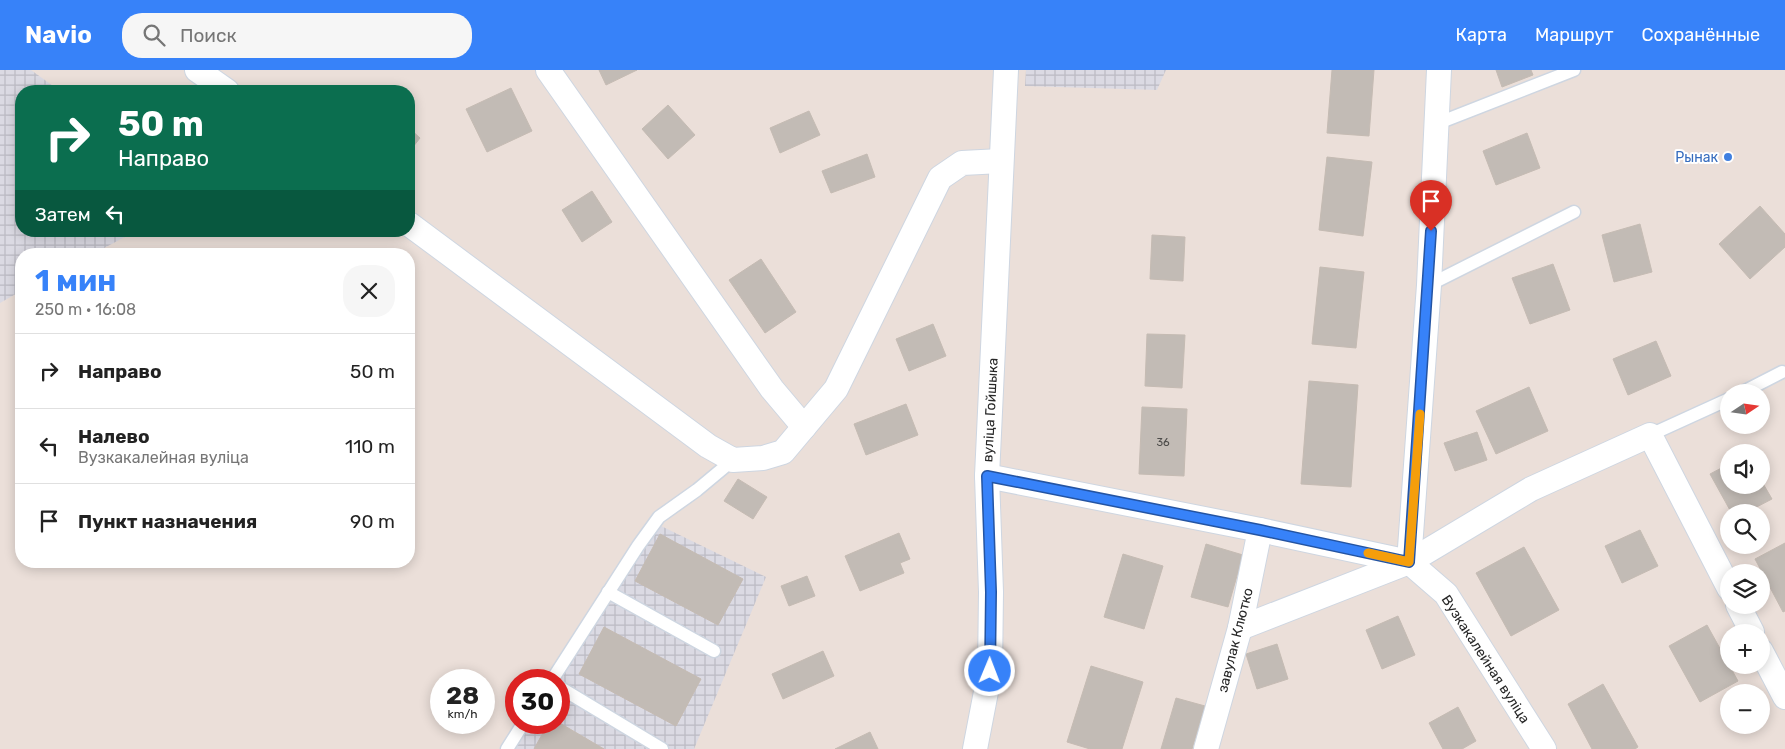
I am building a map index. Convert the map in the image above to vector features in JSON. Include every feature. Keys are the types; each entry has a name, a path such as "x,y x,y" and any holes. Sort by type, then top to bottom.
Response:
{"street":[{"path":"197,70 218,85"},
{"path":"548,70 772,390 804,427"},
{"name":"вуліца Гойшыка","path":"974,749 990,671 991,592 987,476 1006,70"},
{"path":"1409,562 1429,284 1439,70"},
{"path":"415,228 708,446 733,460 763,458 783,452 836,390 940,178 962,164 1002,161"},
{"path":"1240,628 1409,562 1531,489 1650,435 1720,571"},
{"path":"987,476 1260,530 1409,562"},
{"name":"завулак Клютко","path":"1206,749 1240,628 1260,530"},
{"name":"Вузкакалейная вуліца","path":"1409,562 1446,594 1544,749"},
{"path":"1770,668 1785,697"}],"lane":[{"path":"1436,124 1574,70"},
{"path":"1429,284 1574,212"},
{"path":"1759,384 1782,372"},
{"path":"1650,435 1720,403"},
{"path":"559,669 659,517 697,490 733,460"},
{"path":"608,592 714,651"},
{"path":"570,694 662,749"},
{"path":"508,749 517,734"}],"shaded area":[{"path":"0,70 31,70 52,85 15,85 15,237 125,237 104,248 15,248 15,294 0,303"},
{"path":"1026,70 1166,70 1157,90 1025,86"},
{"path":"659,525 766,577 694,749 514,749 524,734 570,734 570,669 566,669"}],"building":[{"path":"599,70 637,70 606,85"},
{"path":"1332,70 1374,70 1369,136 1327,133"},
{"path":"1496,70 1531,70 1533,75 1502,87"},
{"path":"511,88 532,131 487,152 466,109"},
{"path":"668,105 695,135 668,159 642,129"},
{"path":"809,111 820,135 780,153 770,128"},
{"path":"415,133 420,138 415,144"},
{"path":"1527,133 1540,168 1496,185 1483,151"},
{"path":"867,154 875,177 831,193 822,171"},
{"path":"1327,157 1372,162 1363,236 1319,230"},
{"path":"592,191 612,222 582,242 562,210"},
{"path":"1760,206 1785,234 1785,247 1750,279 1719,244"},
{"path":"1640,224 1652,272 1614,282 1602,235"},
{"path":"1152,235 1185,237 1183,281 1150,279"},
{"path":"761,259 796,312 765,333 729,280"},
{"path":"1553,264 1570,310 1530,324 1512,278"},
{"path":"1320,267 1364,272 1356,348 1312,344"},
{"path":"933,324 946,356 909,371 896,339"},
{"path":"1147,334 1185,335 1182,388 1145,386"},
{"path":"1656,341 1671,376 1628,395 1613,359"},
{"path":"1309,381 1358,385 1351,487 1301,484"},
{"path":"1529,387 1548,431 1496,454 1476,411"},
{"path":"906,404 918,435 866,455 854,424"},
{"path":"1142,407 1187,409 1184,476 1139,474"},
{"path":"1477,432 1487,460 1455,471 1444,443"},
{"path":"1720,469 1720,492 1710,474"},
{"path":"738,479 767,497 753,519 724,501"},
{"path":"1721,494 1769,494 1772,499 1762,504 1727,504"},
{"path":"1640,530 1658,566 1622,583 1605,546"},
{"path":"899,533 910,559 900,563 904,573 860,591 845,556"},
{"path":"660,534 743,579 718,625 635,581"},
{"path":"1785,543 1785,611 1783,612 1770,587 1770,564 1758,564 1755,559 1764,554 1770,554 1770,551"},
{"path":"1206,544 1243,555 1228,607 1191,597"},
{"path":"1524,547 1559,610 1511,636 1476,573"},
{"path":"1123,554 1163,566 1144,629 1104,617"},
{"path":"807,576 815,596 789,606 781,586"},
{"path":"1398,616 1415,655 1382,669 1366,630"},
{"path":"1707,625 1720,648 1720,674 1734,674 1738,681 1733,684 1720,684 1720,691 1700,702 1669,646"},
{"path":"604,627 701,679 676,726 579,674"},
{"path":"1277,644 1288,679 1257,689 1246,654"},
{"path":"823,651 834,676 783,699 772,674"},
{"path":"1091,666 1143,682 1122,749 1090,749 1067,742"},
{"path":"1603,684 1638,747 1635,749 1592,749 1568,704"},
{"path":"1176,698 1205,706 1192,749 1161,749"},
{"path":"1458,707 1476,741 1462,749 1443,749 1429,723"},
{"path":"570,729 604,749 534,749 542,734 570,734"},
{"path":"870,732 878,749 835,749"}],"slow traffic":[{"path":"1368,553 1409,562 1420,414"}],"place":[{"name":"Рынак","path":"1728,157"}],"route":[{"path":"990,671 991,592 987,476 1260,530 1409,562 1429,284 1431,231"}]}
